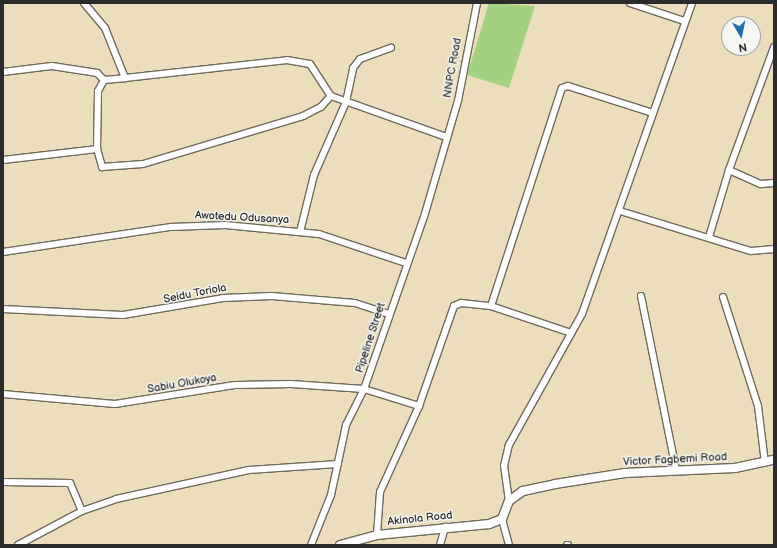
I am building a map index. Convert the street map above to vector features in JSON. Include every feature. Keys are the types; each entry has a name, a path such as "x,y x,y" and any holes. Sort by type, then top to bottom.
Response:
{"street":[{"path":"84,3 105,28 126,78"},
{"name":"NNPC Road","path":"446,136 458,101 477,3"},
{"path":"630,3 684,21"},
{"path":"509,545 502,519 508,500 504,466 510,445 582,314 620,211 684,21 692,3"},
{"path":"709,238 729,170 774,47"},
{"path":"300,232 314,175 346,102 356,61 391,48"},
{"path":"104,80 287,60 310,64 319,72 331,96 446,136"},
{"path":"767,64 774,67"},
{"path":"3,72 52,66 97,73 104,80"},
{"path":"104,80 98,91 97,149 102,166 143,164 303,116 321,107 331,96"},
{"path":"491,306 562,88 568,86 653,113"},
{"name":"Pipeline Street","path":"311,545 331,495 346,425 364,389 406,263 424,217 446,136"},
{"path":"3,160 97,149"},
{"path":"729,170 761,184 774,183"},
{"path":"620,211 751,251 774,249"},
{"name":"Awotedu Odusanya","path":"3,252 184,225 225,225 319,234 406,263"},
{"name":"Seidu Toriola","path":"3,309 116,316 153,312 223,298 272,296 355,303 390,314"},
{"path":"641,296 676,469"},
{"path":"723,297 758,406 765,464"},
{"path":"376,535 380,492 419,406 450,311 461,303 491,306 571,333"},
{"name":"Sabiu Olukoya","path":"3,394 115,404 235,385 364,389 419,406"},
{"name":"Victor Fagbemi Road","path":"508,500 523,491 625,472 765,464 774,460"},
{"path":"18,545 82,511 188,481 249,470 338,464"},
{"path":"3,482 70,483 82,511"},
{"name":"Akinola Road","path":"340,545 360,542 376,535 445,527 489,524 502,519"},
{"path":"440,545 445,527"}],"green space":[{"path":"489,3 535,6 509,88 467,75"}]}
